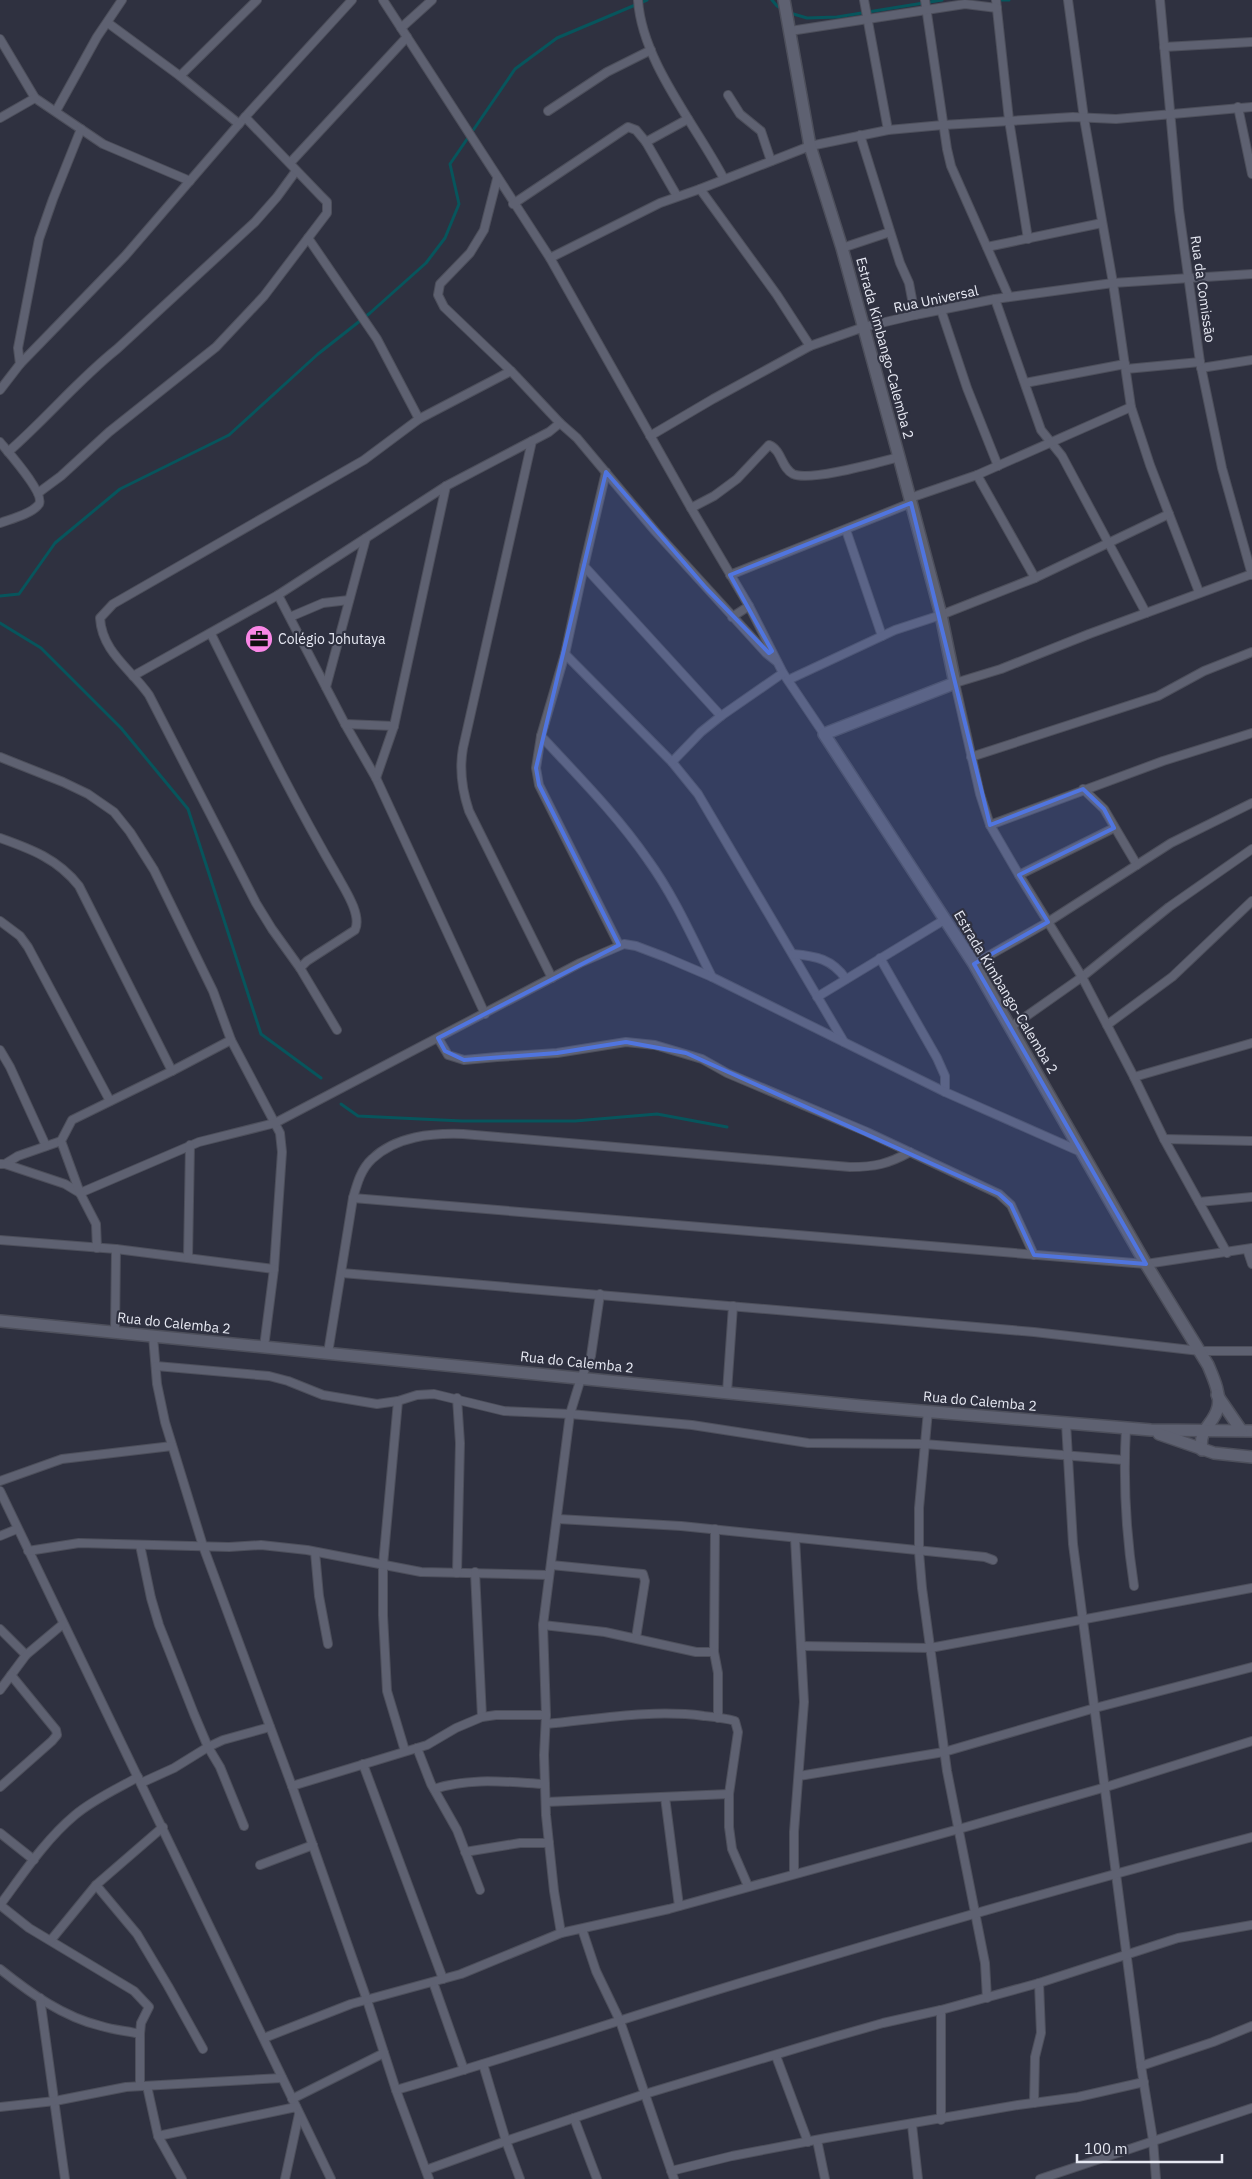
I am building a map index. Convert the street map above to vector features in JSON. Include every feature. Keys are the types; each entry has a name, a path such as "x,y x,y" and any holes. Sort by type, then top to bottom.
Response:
{"main road":[{"name":"Estrada Kimbango-Calemba 2","path":"784,0 810,146 842,248 911,500 941,615 955,683"},
{"path":"824,734 955,683"},
{"name":"Estrada Kimbango-Calemba 2","path":"824,734 974,964 1146,1264 1208,1365 1217,1395"},
{"name":"Rua do Calemba 2","path":"0,1321 928,1411 1151,1430 1246,1430"},
{"path":"1217,1395 1246,1430"},
{"path":"1202,1450 1203,1431 1218,1408 1217,1395"},
{"name":"Rua do Calemba 2","path":"1151,1430 1202,1450 1252,1457"}],"street":[{"path":"56,111 97,37 122,0"},
{"path":"180,76 257,0"},
{"path":"0,390 20,364 125,256 245,117 352,0"},
{"path":"383,0 513,204 550,258 691,508 749,606 785,677 824,734"},
{"path":"401,28 432,0"},
{"path":"638,0 642,28 651,50 724,179"},
{"path":"864,0 888,130"},
{"path":"925,0 943,125 951,166 1009,297"},
{"path":"1068,0 1084,118 1131,407 1199,592"},
{"name":"Rua da Comissão","path":"1160,0 1179,210 1200,365 1222,468 1252,575"},
{"path":"789,26 867,19 965,4 997,4 1008,120 1028,239"},
{"path":"108,23 180,76 239,124"},
{"path":"290,163 407,37"},
{"path":"0,40 35,98 115,150 190,181"},
{"path":"1164,47 1252,42"},
{"path":"548,111 607,72 651,50"},
{"path":"728,95 740,114 761,131 771,161"},
{"path":"0,118 35,98"},
{"path":"550,258 676,196 700,189 810,146 888,130 943,125 1008,120 1116,118 1252,106"},
{"path":"1238,108 1252,174"},
{"path":"38,493 61,476 109,432 216,347 264,296 327,213 327,202 245,117"},
{"path":"646,142 688,118"},
{"path":"513,204 580,161 624,129 632,128 646,142 676,196"},
{"path":"20,364 18,348 39,239 81,129"},
{"path":"860,136 890,232 909,283 915,315"},
{"path":"8,452 34,430 100,362 117,349 255,222 296,171"},
{"path":"497,179 484,230 470,253 440,284 438,295 444,307 511,371 560,424 577,438 655,531 732,617 778,663"},
{"path":"700,189 777,295 810,346"},
{"path":"987,247 1102,224"},
{"path":"842,248 890,232"},
{"path":"308,238 377,339 419,418"},
{"name":"Rua Universal","path":"650,436 713,398 810,346 864,327 1009,297 1112,283 1252,274"},
{"path":"995,299 1041,430 1052,441 1062,456 1146,613"},
{"path":"940,310 967,388 998,466"},
{"path":"1025,383 1125,366 1200,365 1252,360"},
{"path":"337,1030 300,968 272,929 256,902 150,695 124,669 103,636 100,618 113,604 364,460 419,418 511,371"},
{"path":"730,575 846,530 911,500 977,475 1131,407"},
{"path":"133,676 278,595 446,486 532,441 560,424"},
{"path":"532,441 463,748 461,767 462,786 469,811 552,978"},
{"path":"0,442 38,493 40,501 38,505 29,511 0,523"},
{"path":"691,508 714,496 737,479 769,445 776,450 791,472 798,475 834,472 899,456"},
{"path":"606,472 565,654 541,736 536,768 539,785 620,945"},
{"path":"977,475 1035,578"},
{"path":"376,778 394,726 446,486"},
{"path":"672,762 701,732 721,716 785,677 882,636 1035,578 1169,514"},
{"path":"846,530 882,636"},
{"path":"326,687 366,538"},
{"path":"584,566 721,716"},
{"path":"955,683 1001,669 1199,592 1252,575"},
{"path":"278,595 344,724 376,778 485,1014"},
{"path":"290,617 323,603 349,600"},
{"path":"732,617 749,606"},
{"path":"211,634 303,816 343,886 357,921 355,930 300,968"},
{"path":"970,757 1158,696 1204,671 1252,652"},
{"path":"565,654 672,762 698,794 844,1042"},
{"name":"Estrada Kimbango-Calemba 2","path":"955,683 970,757 990,824 1018,875 1082,977 1164,1139 1227,1253"},
{"path":"344,724 394,726"},
{"path":"990,824 1163,761 1252,733"},
{"path":"541,736 598,798 649,861 674,902 712,977"},
{"path":"0,757 88,794 114,812 130,832 154,870 213,991 231,1040 280,1133 282,1152 274,1269 264,1347"},
{"path":"1083,789 1104,809 1137,865"},
{"path":"974,964 1048,922 1171,843 1252,803"},
{"path":"1018,875 1114,828"},
{"path":"0,838 29,848 58,863 79,886 172,1071"},
{"path":"1011,1027 1082,977 1169,908 1252,849"},
{"path":"1106,1025 1172,977 1252,901"},
{"path":"817,997 944,920"},
{"path":"0,921 20,936 28,947 110,1101"},
{"path":"80,1193 190,1145 225,1134 275,1123 552,978 620,945 636,946 712,977 945,1092 1084,1154"},
{"path":"793,954 813,956 826,960 840,970 846,979"},
{"path":"880,958 937,1058 945,1076 945,1092"},
{"path":"438,1038 448,1055 464,1060 557,1053 626,1042 655,1045 702,1059 727,1073 990,1188 1006,1199 1016,1213 1034,1255"},
{"path":"3,1164 18,1156 61,1141 72,1120 231,1040"},
{"path":"1134,1077 1252,1043"},
{"path":"0,1050 10,1066 46,1146"},
{"path":"328,1353 353,1198 358,1182 372,1159 401,1142 430,1134 464,1134 850,1167 874,1167 886,1164 910,1152"},
{"path":"1164,1139 1252,1141"},
{"path":"61,1141 80,1193 96,1224 96,1248"},
{"path":"188,1258 190,1145"},
{"path":"3,1164 59,1181 80,1193"},
{"path":"1199,1202 1252,1197"},
{"path":"353,1198 1146,1264 1249,1249 1252,1264"},
{"path":"0,1240 116,1249 274,1269"},
{"path":"115,1332 116,1249"},
{"path":"342,1273 1034,1332 1200,1351 1252,1351"},
{"path":"561,1933 554,1891 546,1802 543,1625 570,1414 581,1378 591,1356 600,1294"},
{"path":"727,1392 733,1306"},
{"path":"153,1336 157,1384 172,1446 204,1546 313,1845 396,2090 429,2179"},
{"path":"156,1366 269,1376 340,1400 377,1404 398,1401 417,1395 434,1394 457,1398 480,1407 504,1411 570,1414 692,1425 808,1443 924,1444 1124,1460"},
{"path":"457,1398 460,1451 457,1573"},
{"path":"398,1401 383,1565 384,1655 387,1691 405,1751"},
{"path":"928,1411 919,1508 919,1552 944,1752 984,1963 987,1998"},
{"path":"1066,1423 1073,1544 1082,1620 1106,1787 1141,2066 1153,2140 1156,2179"},
{"path":"1126,1428 1124,1460 1126,1540 1134,1586"},
{"path":"0,1481 62,1459 172,1446"},
{"path":"0,1491 331,2179"},
{"path":"558,1519 715,1530 919,1552 985,1557 993,1560"},
{"path":"0,1536 17,1528"},
{"path":"715,1530 714,1652 718,1673 718,1718"},
{"path":"794,1874 794,1832 804,1702 795,1538"},
{"path":"28,1551 79,1543 261,1546 315,1552 421,1572 549,1575"},
{"path":"140,1545 151,1598 160,1624 208,1747 220,1767 244,1826"},
{"path":"315,1552 319,1596 328,1644"},
{"path":"551,1565 643,1574 645,1581 636,1638"},
{"path":"475,1572 482,1718"},
{"path":"802,1646 930,1648 1252,1588"},
{"path":"0,1690 26,1655 64,1624"},
{"path":"543,1625 570,1627 636,1638 696,1652 714,1652"},
{"path":"0,1629 26,1655"},
{"path":"799,1776 944,1752 1095,1708 1252,1667"},
{"path":"0,1787 52,1741 56,1735 56,1730 11,1675"},
{"path":"546,1724 657,1713 687,1714 735,1721 738,1728 729,1794 732,1849 748,1886"},
{"path":"292,1786 417,1748 442,1738 456,1728 482,1718 496,1715 546,1715"},
{"path":"182,2179 158,2136 144,2086 140,2034 142,2023 149,2009 143,1999 127,1987 29,1928 0,1905 62,1827 92,1802 140,1780 174,1768 223,1740 270,1727"},
{"path":"264,2038 335,2010 443,1979 561,1933 679,1906 959,1829 1106,1787 1252,1741"},
{"path":"417,1748 434,1789 453,1821 480,1890"},
{"path":"363,1764 443,1979"},
{"path":"434,1789 452,1783 478,1780 545,1784"},
{"path":"546,1802 729,1794"},
{"path":"665,1797 679,1906"},
{"path":"51,1940 96,1885 163,1827"},
{"path":"0,1833 34,1860"},
{"path":"396,2090 975,1913 1116,1872 1252,1837"},
{"path":"465,1852 520,1843 549,1843"},
{"path":"260,1865 313,1845"},
{"path":"96,1885 137,1934 203,2049"},
{"path":"426,2170 645,2094 883,2023 1039,1984 1178,1938 1252,1925"},
{"path":"582,1929 596,1972 620,2021 674,2179"},
{"path":"0,1969 40,1998 70,2015 100,2026 140,2034"},
{"path":"434,1982 464,2070"},
{"path":"1034,2103 1035,2057 1041,2033 1039,1984"},
{"path":"40,1998 64,2179"},
{"path":"940,2120 941,2010"},
{"path":"1141,2066 1213,2042 1252,2026"},
{"path":"292,2099 384,2053"},
{"path":"776,2056 808,2142"},
{"path":"483,2064 506,2141 520,2179"},
{"path":"0,2107 55,2101 126,2087 282,2078"},
{"path":"671,2171 732,2156 817,2140 1078,2097 1144,2082"},
{"path":"1040,2179 1252,2108"},
{"path":"158,2136 298,2111"},
{"path":"285,2179 298,2111"},
{"path":"574,2118 597,2179"},
{"path":"912,2125 918,2179"},
{"path":"817,2140 825,2179"}],"highlighted area":[{"path":"606,472 706,588 769,653 772,651 730,575 911,503 990,825 1083,789 1104,809 1114,828 1019,875 1048,922 974,964 1146,1264 1034,1255 1011,1205 999,1194 686,1053 626,1042 557,1053 464,1060 445,1051 438,1038 619,945 539,785 536,768"}],"waterway":[{"path":"0,596 19,594 55,543 120,489 229,435 318,354 370,313 426,263 445,238 459,204 450,164 515,69 557,38 647,0"},
{"path":"772,0 782,9"},
{"path":"790,13 807,18 837,17 942,0"},
{"path":"997,0 1009,0"},
{"path":"0,623 41,648 121,728 188,809 261,1034 321,1078"},
{"path":"341,1104 358,1116 462,1121 575,1121 657,1114 727,1127"}],"place":[{"name":"Colégio Johutaya","path":"259,639"}]}
